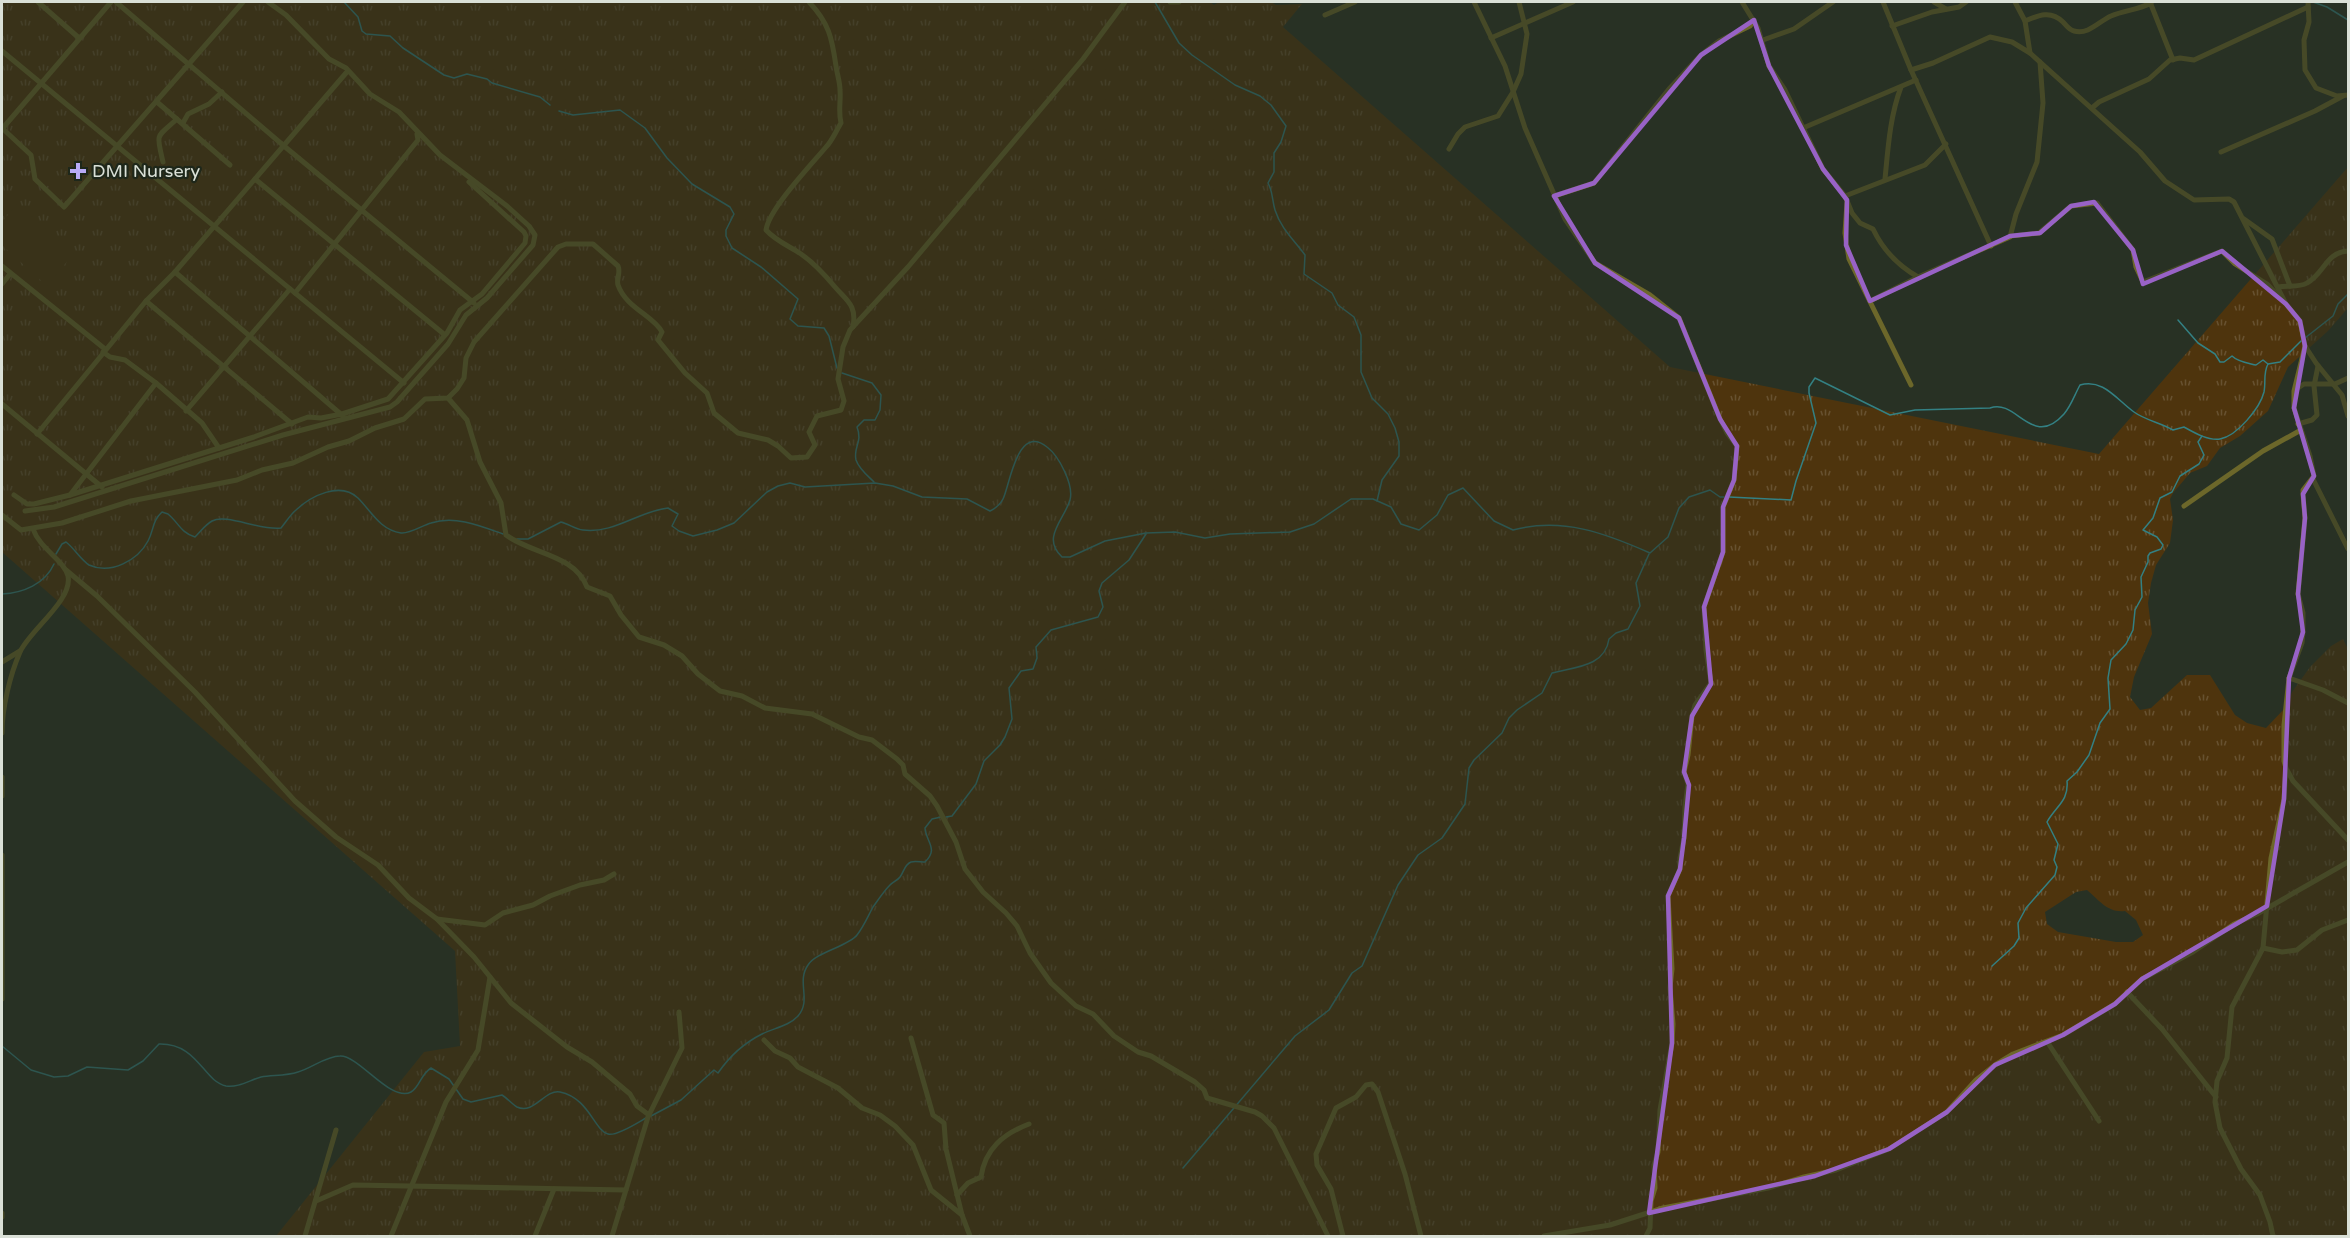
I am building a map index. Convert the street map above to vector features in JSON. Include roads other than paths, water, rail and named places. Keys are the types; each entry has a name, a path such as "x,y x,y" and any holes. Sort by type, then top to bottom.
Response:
{"street":[{"path":"38,2 79,38"},
{"path":"110,2 2,129 31,155 35,179 64,207 243,2"},
{"path":"116,2 284,146 475,304"},
{"path":"14,495 27,504 34,504 104,488 258,444 359,412 388,399 445,335 460,310 487,298 533,244 535,235 529,226 507,206 440,155 399,112 370,94 346,68 329,59 293,22 268,2"},
{"path":"2,515 18,529 33,529 62,523 131,501 226,483 268,468 293,463 375,428 404,419 425,399 448,398 464,378 466,358 474,342 562,244 593,244 618,266 619,288 636,309 660,327 662,332 658,340 685,373 707,393 714,413 738,433 768,440 791,458 807,457 814,442 809,432 817,416 841,410 844,401 838,379 843,347 855,318 851,303 845,295 812,262 766,230 774,208 794,187 814,158 827,147 841,123 838,110 841,98 840,83 834,46 825,20 809,2"},
{"path":"853,327 908,267 1083,59 1125,2"},
{"path":"1170,2 1179,2"},
{"path":"1325,15 1354,2"},
{"path":"1474,2 1504,66 1526,128 1565,219 1595,263 1650,295 1678,318 1720,419 1737,446 1734,480 1724,507 1723,552 1704,607 1706,650 1711,683 1695,705 1692,716 1684,772 1688,784 1684,807 1684,838 1680,869 1668,896 1672,969 1670,988 1672,1033 1660,1110 1659,1152 1654,1165 1655,1188 1650,1228 1646,1236"},
{"path":"1449,149 1465,127 1498,116 1514,92 1523,65 1527,34 1519,2"},
{"path":"1491,38 1573,2"},
{"path":"1742,2 1763,40 1766,59 1780,81 1823,169 1846,198 1860,223 1873,229 1876,238 1892,258 1918,277"},
{"path":"1763,40 1794,28 1833,2"},
{"path":"1883,2 1911,70 1991,246"},
{"path":"1936,2 1946,9"},
{"path":"1892,26 1959,7 1966,2"},
{"path":"2015,2 2025,21 2030,53"},
{"path":"2025,21 2041,14 2051,15 2074,31 2082,31 2094,28 2112,15 2139,9 2150,2 2173,60"},
{"path":"2092,108 2099,102 2149,79 2166,63 2180,58 2194,60 2308,4 2309,22 2304,40 2306,70 2316,88 2337,96 2346,95"},
{"path":"1554,196 1594,183 1669,89 1701,55 1719,41 1750,26 1754,20"},
{"path":"1911,70 1933,63 1990,37 2012,42 2030,53 2140,152 2165,181 2194,200 2232,200 2286,304"},
{"path":"2,51 404,383"},
{"path":"2010,236 2016,214 2037,162 2043,103 2040,62"},
{"path":"37,434 104,350 146,301 175,273 346,73"},
{"path":"1803,128 1916,80"},
{"path":"1885,179 1887,144 1894,104 1901,87"},
{"path":"183,123 188,114 209,104 222,92"},
{"path":"2221,152 2346,95"},
{"path":"157,102 230,165"},
{"path":"162,162 158,137 161,131 177,119"},
{"path":"359,412 381,410 397,402 448,344 466,315 525,243 526,236 508,216 418,140 416,132"},
{"path":"186,411 249,336 334,244 418,140"},
{"path":"1846,198 1885,179 1925,165 1946,144"},
{"path":"255,179 445,335"},
{"path":"1846,198 1845,223 1848,252 1854,271 1911,385"},
{"path":"1870,301 2010,236 2039,233 2070,206 2097,202 2133,250 2136,269 2143,282 2222,250 2235,264 2267,284 2300,321 2305,346 2345,399 2349,416"},
{"path":"2243,219 2272,239 2290,286"},
{"path":"2278,287 2305,285 2332,256 2349,251"},
{"path":"2,266 110,357 125,360 156,383 202,423 219,448"},
{"path":"175,273 344,417"},
{"path":"2,284 10,274"},
{"path":"146,301 292,424"},
{"path":"2305,346 2294,392 2294,408 2312,462 2313,479 2349,549"},
{"path":"2184,506 2317,415 2314,383 2318,366"},
{"path":"2294,392 2304,384 2335,384 2349,378"},
{"path":"70,495 156,383"},
{"path":"448,398 467,420 480,462 501,503 506,535 522,545 570,565 581,575 587,586 610,596 621,615 639,637 664,645 682,656 698,674 720,691 742,696 765,708 812,714 859,737 872,740 897,759 903,765 905,774 930,796 956,842 965,869 983,892 1017,926 1044,976 1071,1002 1093,1014 1114,1036 1195,1082 1204,1090 1207,1098 1262,1116 1274,1128 1291,1166 1303,1183 1310,1202 1329,1236"},
{"path":"2,404 104,488"},
{"path":"25,511 54,507 308,417 344,417"},
{"path":"254,437 258,444"},
{"path":"2313,479 2303,494 2305,518 2298,594 2303,614 2303,632 2302,643 2289,678 2284,761 2293,781 2349,840"},
{"path":"33,529 38,541 195,692 295,801 336,837 378,865 410,898 436,919 474,957 511,1003 567,1047 592,1062 630,1094 637,1106 649,1115"},
{"path":"2,662 20,651 67,591 69,585 66,570"},
{"path":"2,733 2,715 20,651"},
{"path":"2289,678 2323,690 2349,703"},
{"path":"2273,1236 2260,1195 2241,1169 2220,1128 2216,1097 2217,1081 2227,1058 2232,1007 2263,948 2271,858 2284,799 2286,768"},
{"path":"2,777 2,796"},
{"path":"2,855 2,999"},
{"path":"1544,1236 1610,1225 1663,1209 1768,1188 1836,1170 1889,1149 1947,1112 1976,1080 1995,1065 2013,1054 2048,1043 2107,1010 2142,980 2193,952 2219,933 2349,862"},
{"path":"436,919 485,925 503,913 533,905 550,896 580,885 597,882 614,874"},
{"path":"2263,948 2282,952 2297,950 2322,930 2349,920"},
{"path":"391,1236 446,1102 478,1050 490,977"},
{"path":"2127,992 2162,1029 2216,1097"},
{"path":"612,1236 649,1115 682,1048 679,1012"},
{"path":"911,1038 933,1115 945,1126 946,1149 962,1215 970,1236"},
{"path":"764,1040 775,1051 790,1058 798,1067 828,1082 862,1108 880,1115 895,1126 913,1145 931,1190 962,1215"},
{"path":"2048,1043 2099,1121"},
{"path":"1343,1236 1330,1189 1317,1165 1316,1154 1336,1108 1356,1097 1364,1086 1369,1084 1372,1084 1378,1092 1405,1174 1421,1236"},
{"path":"957,1195 968,1183 981,1177 988,1153 1000,1139 1007,1137 1015,1129 1029,1124"},
{"path":"305,1236 336,1130"},
{"path":"316,1201 348,1186 412,1185 626,1191"},
{"path":"535,1236 554,1189"}],"waterway":[{"path":"344,2 358,17 362,31 366,34 390,36 403,48 444,75 454,78 467,74 487,79 492,83 540,97 550,105"},
{"path":"1155,2 1179,43 1192,55 1235,85 1260,96 1271,105 1286,126 1281,142 1274,153 1274,172 1268,183 1275,210 1284,229 1305,255 1304,274 1332,293 1338,305 1354,317 1361,335 1361,372 1372,398 1388,414 1399,442 1399,456 1382,480 1377,501"},
{"path":"2313,2 2327,7 2348,20"},
{"path":"559,111 573,115 620,110 645,128 667,158 692,184 730,207 734,214 726,230 726,236 732,248 761,267 798,299 790,319 798,326 824,328 829,336 837,368"},
{"path":"2305,338 2333,316 2338,304 2348,294"},
{"path":"2178,320 2198,343 2215,354 2220,362 2232,356 2240,361 2256,365 2263,360 2268,364"},
{"path":"1729,497 1791,500 1816,423 1809,393 1809,387 1815,378 1890,415 1915,410 2000,407 2025,421 2043,427 2053,424 2064,414 2080,385 2096,385 2109,391 2143,417 2173,430 2184,427 2196,434 2220,439 2227,437 2240,427 2258,406 2264,392 2268,364 2280,362 2301,341"},
{"path":"842,373 872,383 881,395 880,410 875,420 864,420 857,427 859,437 856,460 861,469 874,482"},
{"path":"1992,966 2014,946 2019,938 2018,923 2026,908 2055,875 2057,867 2054,860 2058,844 2047,822 2064,799 2067,781 2077,772 2089,755 2100,723 2110,709 2108,678 2111,660 2126,644 2133,630 2135,610 2142,597 2141,577 2148,562 2148,556 2161,549 2163,545 2157,537 2143,530 2153,518 2160,498 2172,492 2180,476 2199,464 2204,455 2198,442 2202,436"},
{"path":"517,539 528,539 561,522 580,529 605,529 647,513 668,508 678,514 672,526 693,536 734,523 767,492 790,483 805,487 875,483 893,486 922,497 967,499 990,511 1003,499 1016,459 1022,449 1028,443 1037,442 1052,451 1070,487 1070,500 1054,536 1056,550 1062,557 1070,557 1105,541 1146,533 1175,532 1205,538 1230,534 1290,532 1314,524 1351,499 1373,499 1391,507 1401,524 1419,530 1437,515 1448,495 1463,488 1494,521 1513,530 1531,526 1566,526 1616,539 1650,553 1668,537 1679,508 1689,497 1710,490 1724,497"},
{"path":"56,554 66,542 89,565 97,568 115,567 138,554 150,537 156,519 162,512 168,514 183,530 195,537 207,524 218,519 281,528 292,514 309,500 334,491 351,493 382,524 401,533 431,523 449,520 468,522 503,534"},
{"path":"946,817 952,816 976,784 984,761 1005,737 1012,719 1009,688 1021,671 1033,669 1037,658 1036,647 1051,630 1098,617 1103,607 1099,591 1102,583 1129,560 1146,534"},
{"path":"1183,1168 1295,1036 1329,1010 1352,973 1362,966 1398,885 1418,855 1442,838 1465,804 1469,768 1474,760 1502,733 1509,718 1517,710 1542,693 1552,673 1579,667 1595,660 1602,655 1609,639 1616,633 1628,629 1640,606 1636,583 1649,554"},
{"path":"2,594 18,592 39,582 54,564"},
{"path":"651,1116 681,1100 714,1070 718,1073 743,1046 798,1016 804,1004 803,978 808,965 818,956 853,939 862,928 873,907 890,885 899,878 907,865 912,862 925,862 931,853 931,845 925,828 932,819 941,817"},
{"path":"2,1046 31,1070 54,1077 68,1076 87,1067 128,1070 143,1061 159,1044 172,1045 183,1049 211,1077 226,1086 239,1085 261,1077 293,1073 340,1056 348,1058 394,1091 403,1094 414,1090 424,1074 431,1068 449,1079 463,1099 471,1102 502,1095 523,1109 529,1108 555,1092 570,1095 608,1134 622,1131 646,1118"}],"place":[{"name":"DMI Nursery","path":"78,171"}]}
